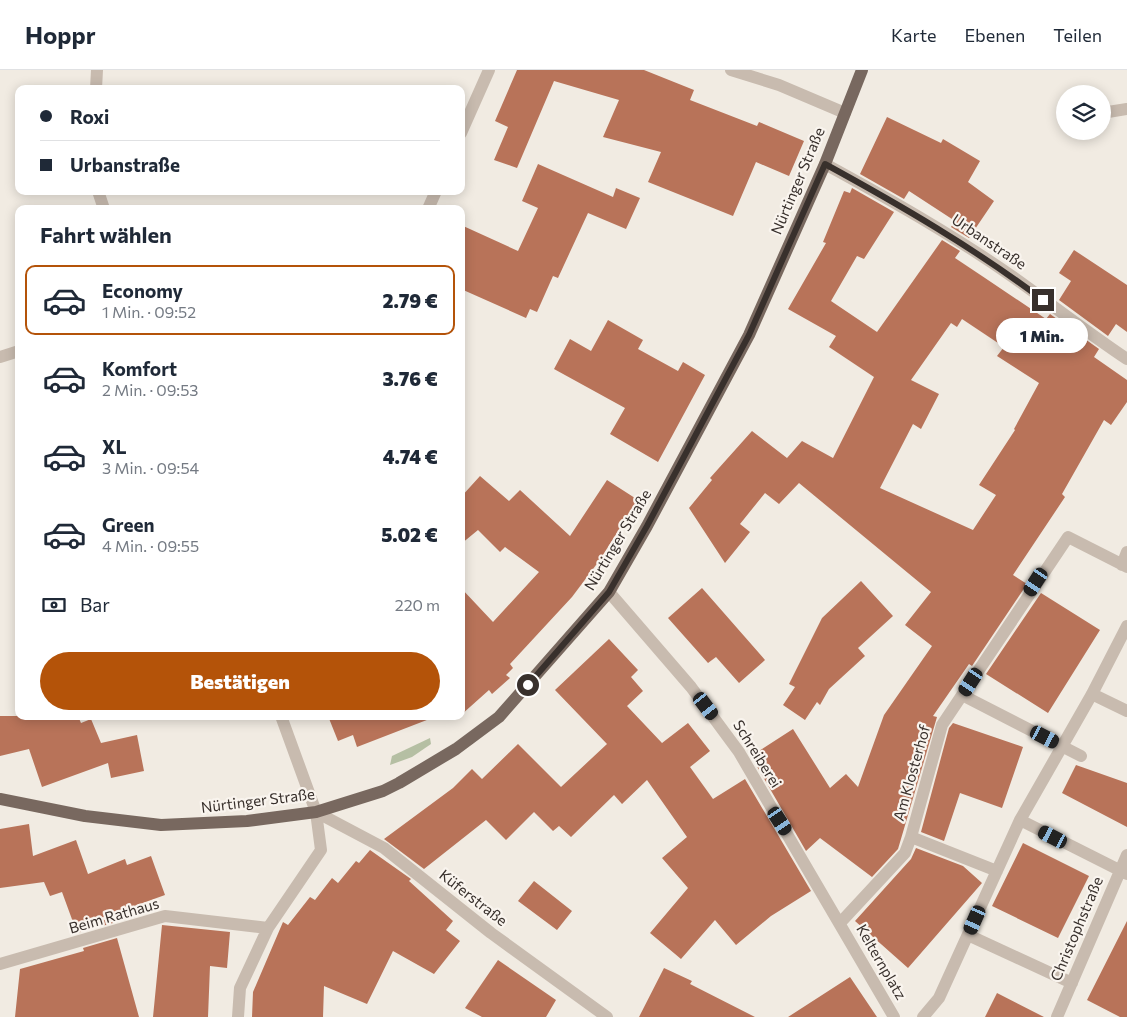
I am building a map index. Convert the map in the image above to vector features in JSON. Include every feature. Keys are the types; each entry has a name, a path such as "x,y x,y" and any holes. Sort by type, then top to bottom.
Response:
{"main road":[{"name":"Nürtinger Straße","path":"0,800 84,816 161,825 247,821 316,812 383,791 399,783 456,749 499,717 609,592 692,446 749,335 825,164 862,70"}],"street":[{"path":"96,85 97,70"},
{"path":"465,124 489,70"},
{"path":"731,70 780,85 845,113"},
{"path":"1111,112 1127,109"},
{"name":"Urbanstraße","path":"825,164 910,211 960,242 1013,277 1127,359"},
{"path":"0,357 15,352"},
{"name":"Am Klosterhof","path":"840,923 904,853 911,837 942,725 1068,537 1124,566 1127,552"},
{"name":"Schreiberei","path":"609,592 725,731 840,923"},
{"path":"923,1017 939,998 1020,820 1092,694 1127,626"},
{"path":"1092,694 1127,711"},
{"path":"962,695 1081,756"},
{"path":"238,1017 240,988 268,928 321,850 316,812 282,720"},
{"name":"Küferstraße","path":"316,812 384,848 504,943 607,1017"},
{"path":"1020,820 1123,872"},
{"path":"911,837 997,871"},
{"name":"Christophstraße","path":"1057,1017 1123,872 1127,855"},
{"name":"Beim Rathaus","path":"0,964 97,938 166,916 268,928"},
{"name":"Kelternplatz","path":"840,923 894,1017"},
{"path":"968,935 1072,983"}],"green space":[{"path":"430,738 431,744 412,757 390,765 392,756"}],"building":[{"path":"517,70 644,70 694,90 690,100 757,126 759,122 804,141 789,176 756,162 733,216 648,182 661,152 603,137 619,100 554,81 517,168 494,160 508,127 495,121"},
{"path":"887,117 941,143 943,139 980,161 968,182 994,201 969,238 951,227 955,221 909,191 904,199 860,174"},
{"path":"538,164 613,197 616,188 640,198 626,229 588,213 558,278 553,276 537,312 530,309 526,318 465,291 465,227 518,251 538,208 522,201"},
{"path":"852,188 894,212 864,259 857,256 831,301 877,332 942,240 960,251 955,258 1046,319 1050,314 1099,349 1094,357 1127,380 1127,402 1111,425 1104,420 1062,494 1065,497 1013,575 1027,584 972,666 969,664 933,716 937,717 898,849 872,877 820,838 806,851 751,756 793,729 830,788 846,774 858,787 884,715 932,646 905,625 931,592 799,483 779,504 765,493 740,524 750,532 725,563 689,508 712,480 710,478 752,431 787,458 802,441 833,458 874,377 829,347 836,336 788,309 826,243 823,242 844,191 850,193","holes":["962,319 1004,347 997,356 1039,383 1015,430 979,485 996,495 973,530 880,488 913,424 921,429 939,394 911,380 951,323 957,327"]},
{"path":"1074,250 1127,285 1127,332 1116,324 1108,336 1059,300 1071,281 1059,273"},
{"path":"608,320 643,340 638,349 678,371 683,362 705,375 658,462 610,434 625,408 554,369 570,339 591,351"},
{"path":"480,476 509,501 520,490 570,536 607,480 638,500 599,561 572,597 510,664 513,668 506,675 510,678 492,694 489,690 465,711 465,592 493,622 539,572 505,547 500,552 478,530 465,541 465,493"},
{"path":"861,581 893,616 858,648 865,656 829,689 820,705 817,702 805,720 783,705 795,687 789,684 822,618"},
{"path":"702,588 765,660 739,683 716,657 708,663 668,618"},
{"path":"1041,593 1100,630 1048,713 986,674"},
{"path":"609,639 638,670 631,677 643,691 627,706 662,743 688,723 710,751 690,767 713,799 745,779 811,891 771,916 736,945 715,920 681,959 650,933 688,888 662,858 687,837 647,780 622,804 614,795 571,837 559,826 553,831 534,812 506,840 486,820 424,869 384,839 453,788 472,769 482,779 518,744 561,787 607,744 555,690"},
{"path":"0,716 15,716 15,720 80,720 81,723 91,720 101,743 137,735 144,771 111,778 108,763 42,787 29,749 0,756"},
{"path":"330,720 427,720 357,747 353,735 338,741"},
{"path":"953,723 1023,747 1002,808 960,793 944,841 921,832 949,728"},
{"path":"1076,765 1127,783 1127,827 1062,793"},
{"path":"29,824 33,856 76,840 88,874 125,859 127,865 151,856 165,895 98,919 113,921 113,923 77,933 62,892 50,896 44,882 0,888 0,829"},
{"path":"1023,843 1089,876 1058,938 992,906"},
{"path":"916,848 963,866 982,883 908,968 855,921 911,859"},
{"path":"370,850 411,879 409,881 453,921 446,930 460,941 434,974 393,951 367,1004 324,986 323,1017 252,1017 253,992 283,922 288,925 310,897 315,900 332,878 338,883 356,861 359,863"},
{"path":"534,881 572,911 557,930 518,901"},
{"path":"1127,921 1127,1017 1120,1017 1087,1000"},
{"path":"162,925 230,932 227,968 210,966 208,1017 153,1017"},
{"path":"117,938 139,1017 15,1017 20,969 84,951 83,948"},
{"path":"498,960 556,1000 546,1017 482,1017 465,1008"},
{"path":"664,968 692,981 690,984 755,1017 639,1017"},
{"path":"850,977 877,1017 788,1017"},
{"path":"997,993 1044,1017 985,1017"}],"route":[{"path":"528,685 609,592 647,526 749,335 825,164 910,211 960,242 1013,277 1043,300"}]}
